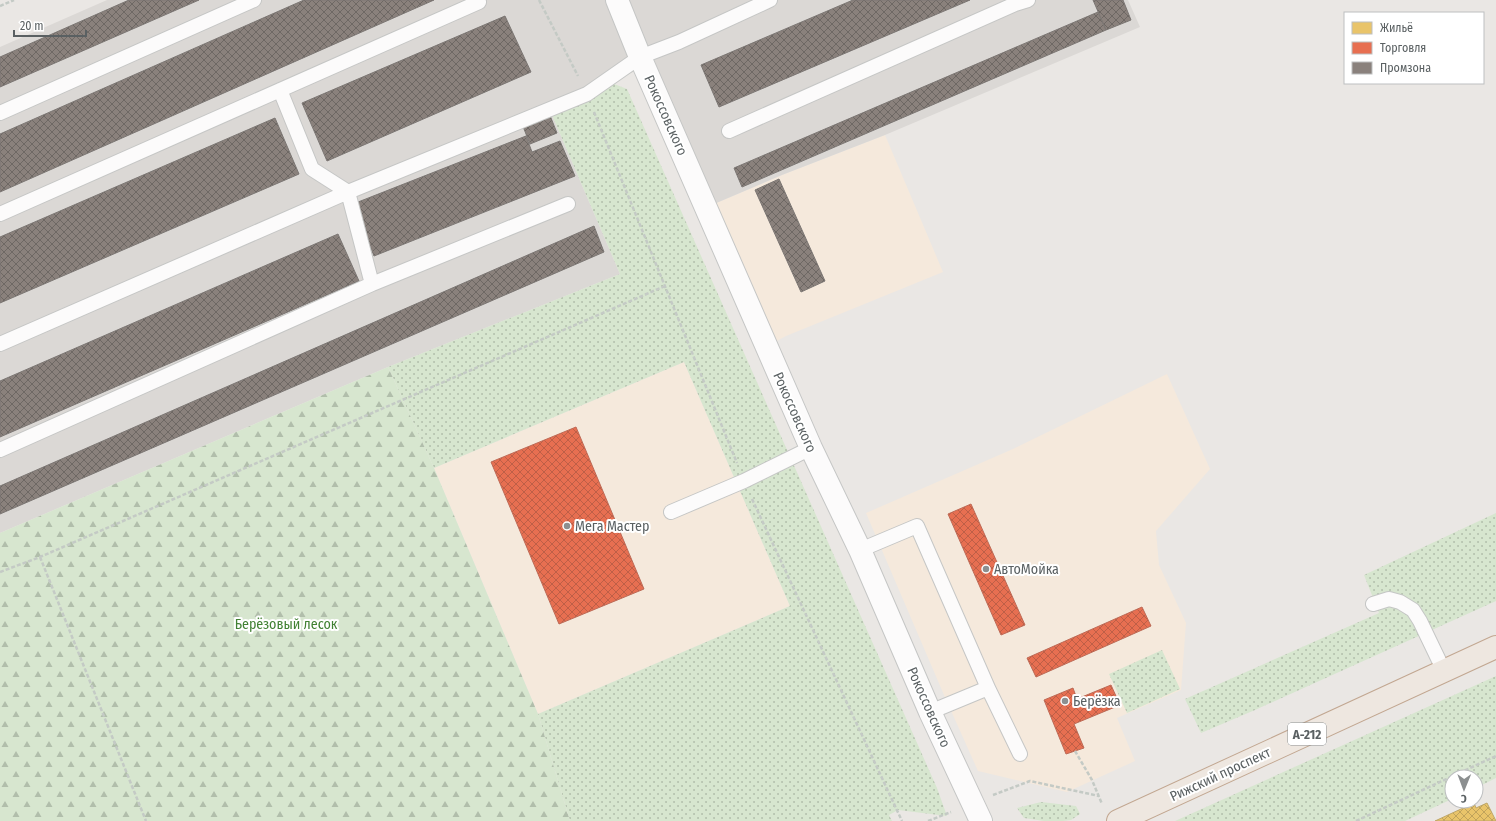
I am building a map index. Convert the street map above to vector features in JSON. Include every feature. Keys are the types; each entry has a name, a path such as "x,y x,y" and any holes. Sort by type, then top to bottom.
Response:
{"highway":[{"name":"Рижский проспект","path":"1111,815 1496,647"}],"street":[{"name":"Рокоссовского","path":"617,0 640,57 811,448 860,550 930,712 977,812"}],"lane":[{"path":"0,113 254,0"},
{"path":"0,344 348,192 587,94 640,57 679,42 770,0"},
{"path":"729,131 1019,1"},
{"path":"0,214 479,2"},
{"path":"280,90 312,169 348,192 372,284"},
{"path":"0,450 372,284 568,204"},
{"path":"671,512 744,481 811,448"},
{"path":"860,550 917,526 988,688 1020,754"},
{"path":"1373,604 1389,599 1400,602 1413,610 1420,621 1444,671"},
{"path":"930,712 988,688"}],"path":[{"path":"0,6 14,0"},
{"path":"539,0 587,94 744,481 902,821"},
{"path":"0,572 40,557 665,286"},
{"path":"40,557 146,821"},
{"path":"1075,751 1111,815"},
{"path":"1356,821 1496,756"},
{"path":"928,821 977,812 1030,781 1099,796"}],"shaded area":[{"path":"107,0 1128,0 1140,27 885,135 782,175 714,204 652,64 549,108 620,274 388,367 0,533 0,47"},
{"path":"885,135 943,272 786,336 773,343 714,204 782,175"},
{"path":"684,362 790,606 538,714 434,468"},
{"path":"1167,374 1210,469 1156,531 1159,565 1186,623 1181,690 1117,718 1135,761 1067,792 978,771 866,513 1013,449"}],"green space":[{"path":"609,82 627,89 937,788 947,816 898,810 889,815 892,821 570,821 538,714 790,606 684,362 434,468 388,367 620,274 549,108"},
{"name":"Берёзовый лесок","path":"388,367 434,468 538,714 570,821 0,821 0,533"},
{"path":"1496,513 1496,601 1201,733 1185,699 1379,613 1364,575"},
{"path":"1162,650 1180,689 1127,713 1109,674"},
{"path":"1496,676 1496,778 1484,784 1484,769 1444,769 1444,803 1405,821 1175,821"},
{"path":"1041,802 1076,806 1080,814 1071,820 1044,821 1024,818 1017,808"}],"building: Жильё":[{"path":"1487,803 1496,821 1435,821 1461,809 1484,809 1484,804"}],"building: Торговля":[{"name":"Мега Мастер","path":"576,427 644,589 559,624 491,462"},
{"name":"АвтоМойка","path":"971,504 1025,625 1001,635 948,514"},
{"path":"1142,607 1151,626 1036,677 1027,658"},
{"path":"1111,685 1120,705 1074,724 1084,748 1066,754 1044,700 1073,688 1077,699"}],"building: Промзона":[{"path":"129,0 199,0 0,87 0,57"},
{"path":"304,0 434,0 0,192 0,134"},
{"path":"853,0 970,0 719,107 701,65"},
{"path":"1093,0 1123,0 1131,20 1106,30"},
{"path":"1098,12 1106,30 742,187 734,168"},
{"path":"505,16 531,72 327,161 302,103"},
{"path":"549,113 557,133 530,144 522,124"},
{"path":"275,118 299,174 0,303 0,237"},
{"path":"526,136 532,152 560,141 575,176 374,256 353,204"},
{"path":"779,179 825,281 801,292 755,190"},
{"path":"594,226 604,252 0,514 0,486"},
{"path":"338,234 359,281 0,437 0,381"}],"place":[{"name":"Мега Мастер","path":"567,526"},
{"name":"АвтоМойка","path":"986,569"},
{"name":"Берёзка","path":"1065,701"}]}
